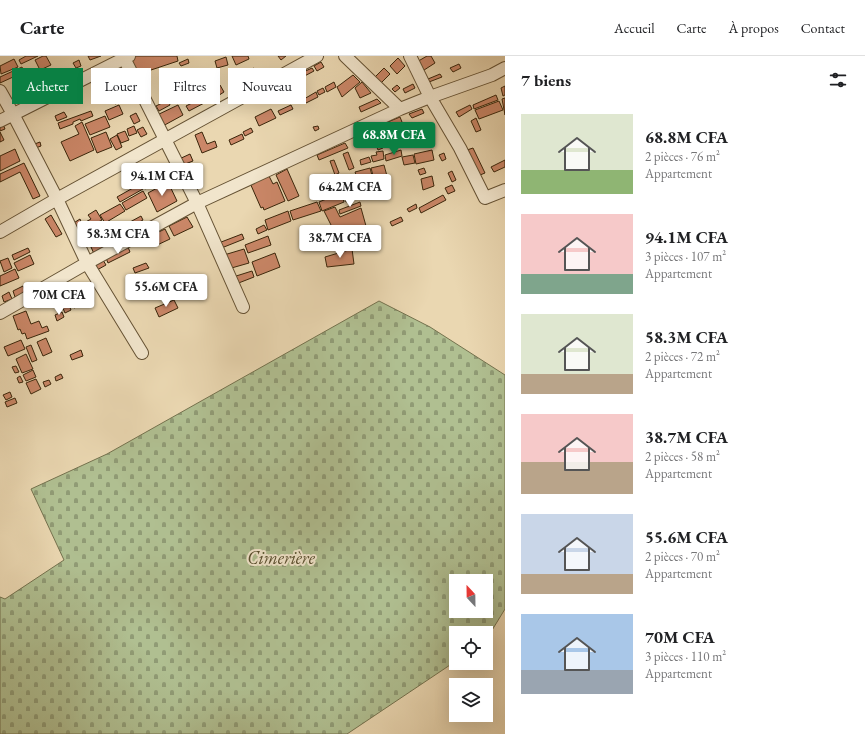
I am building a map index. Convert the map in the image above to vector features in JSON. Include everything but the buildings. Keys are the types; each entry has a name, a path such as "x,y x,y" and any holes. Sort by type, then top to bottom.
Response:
{"street":[{"path":"0,232 165,140 301,60 317,56"},
{"path":"344,56 400,109"},
{"path":"410,56 430,97 460,148 485,198 505,190"},
{"path":"0,121 125,57 197,203 243,307"},
{"path":"0,313 87,263 197,203 400,109 492,75 505,68"},
{"path":"0,91 57,199 87,263 142,353"}],"green space":[{"name":"Cimerière","path":"379,301 430,327 505,375 505,609 493,629 493,626 449,626 449,666 347,734 0,734 0,597 5,599 64,560 31,489 107,454"}]}
